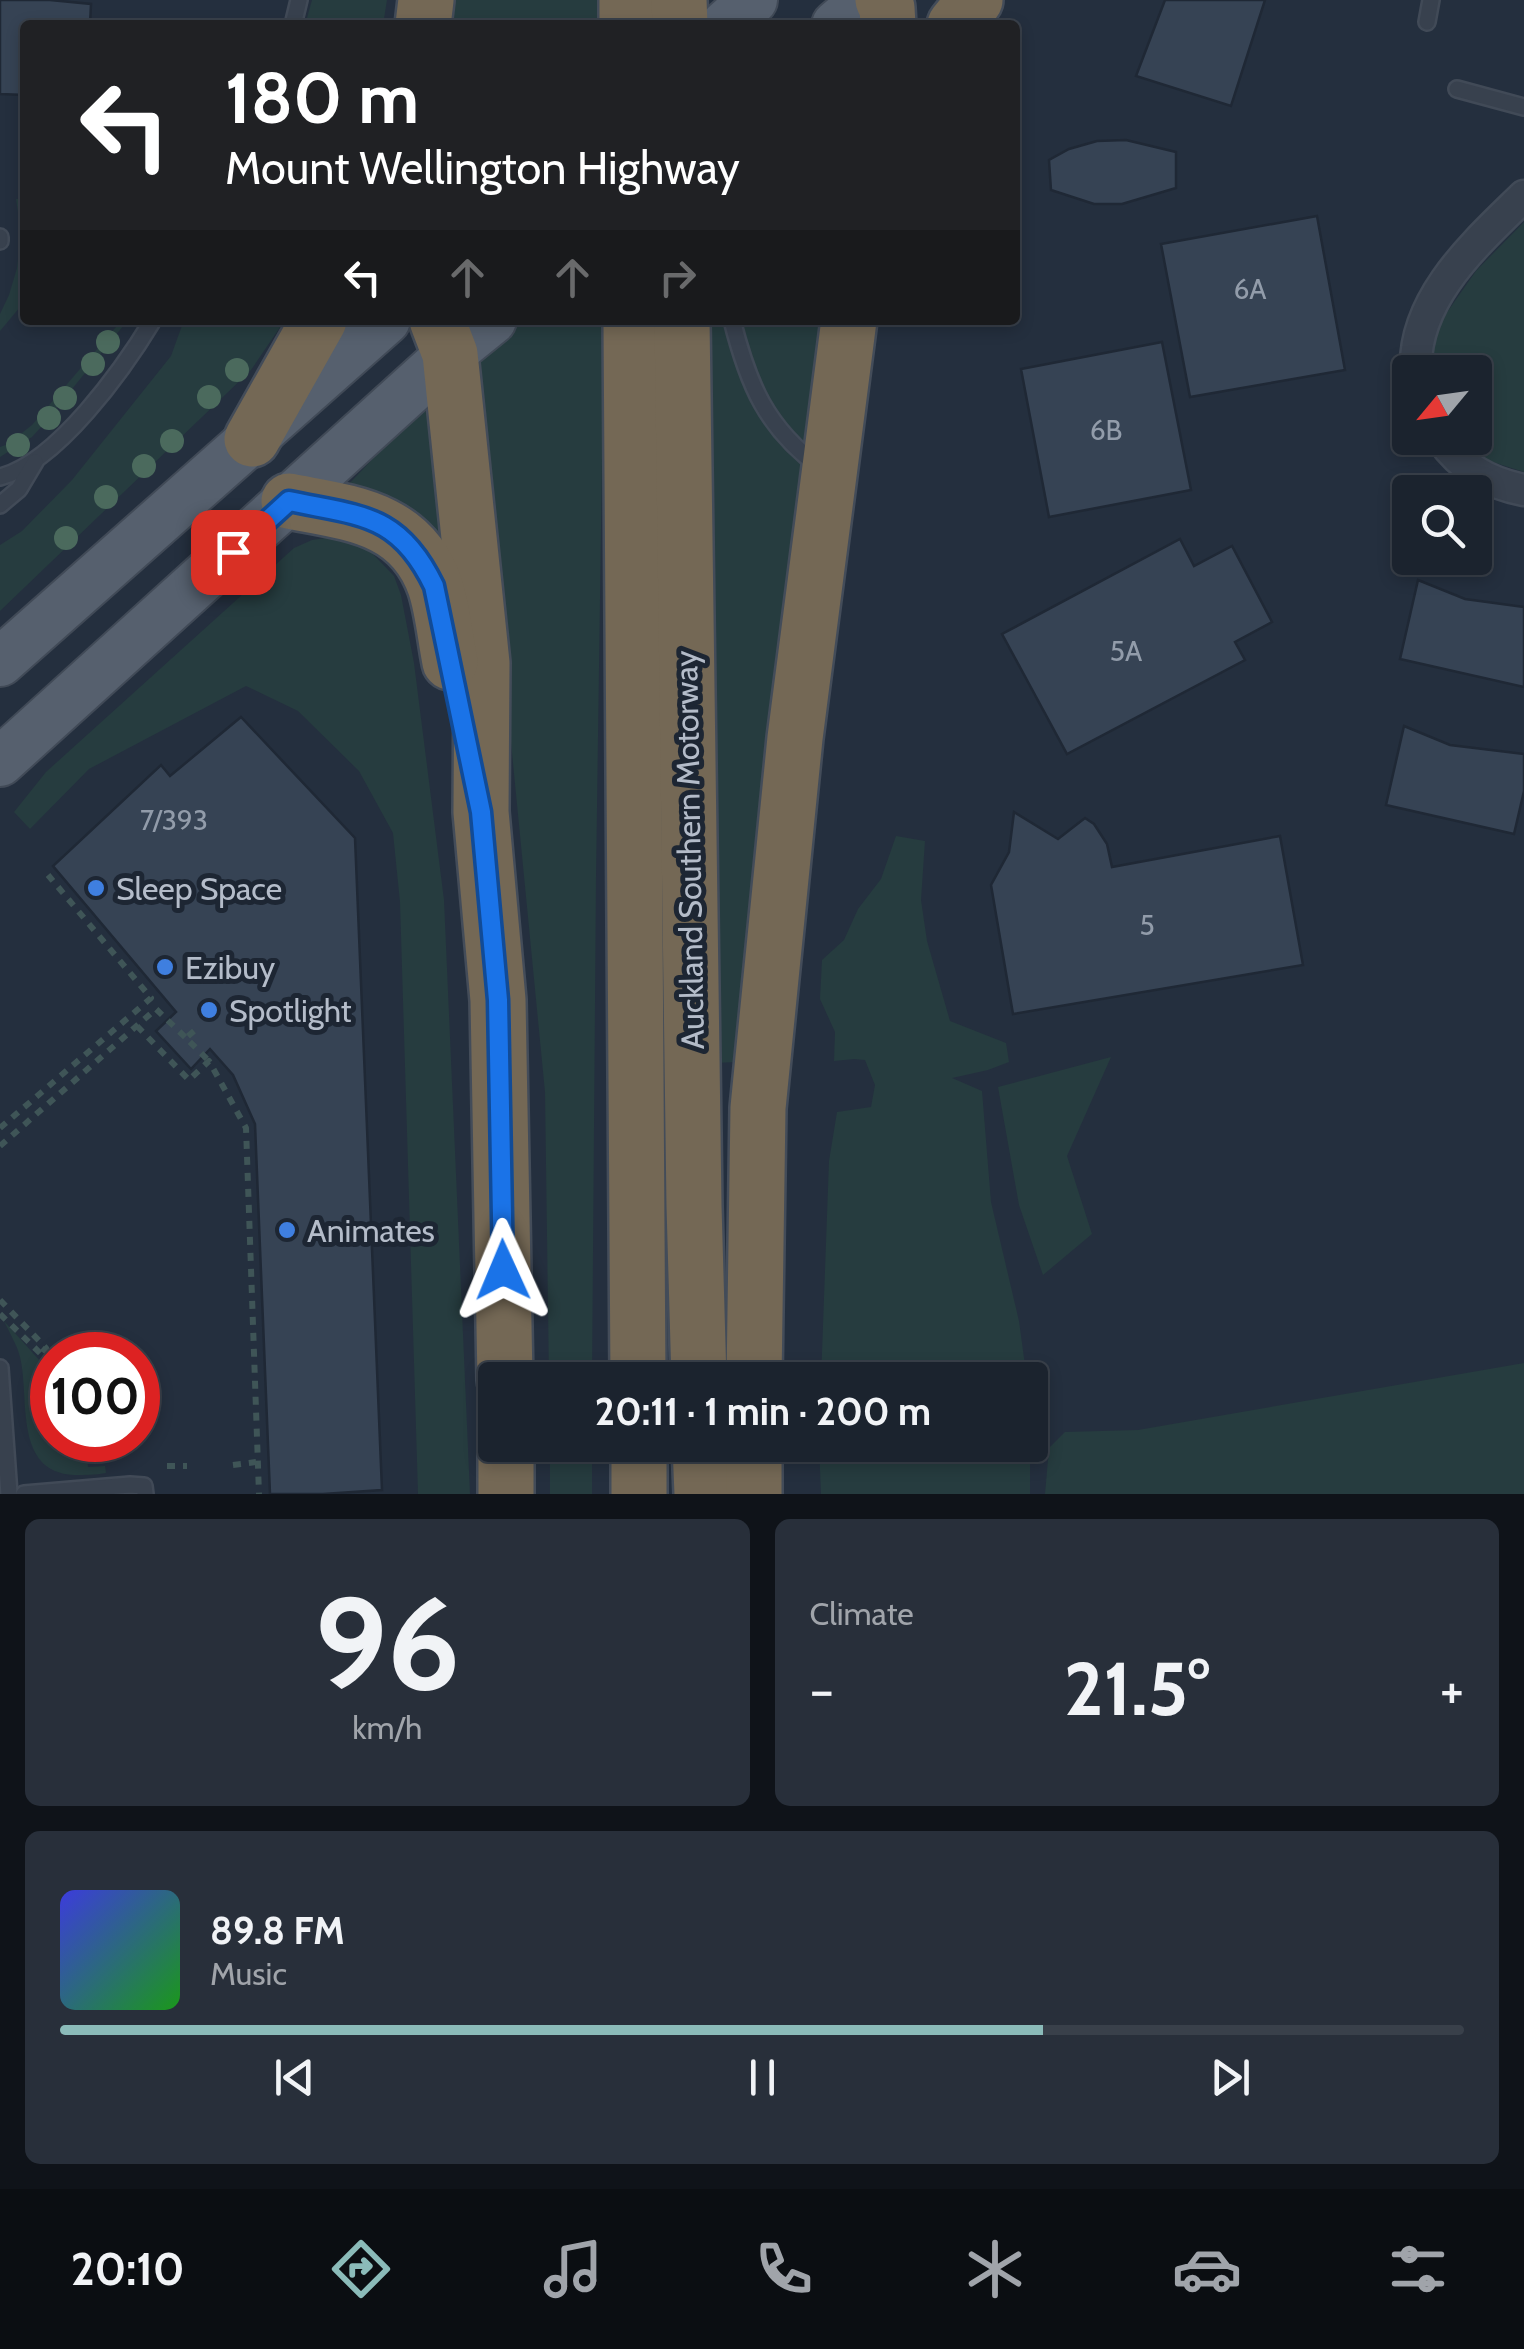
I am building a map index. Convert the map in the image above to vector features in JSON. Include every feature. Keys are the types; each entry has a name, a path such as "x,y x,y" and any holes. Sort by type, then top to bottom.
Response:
{"highway":[{"path":"627,0 678,19"},
{"path":"959,20 975,0"},
{"path":"252,439 316,325"},
{"name":"Auckland Southern Motorway","path":"631,325 638,1362"},
{"name":"Auckland Southern Motorway","path":"682,325 698,1362"},
{"path":"754,1362 758,1108 781,861 849,325"},
{"path":"444,337 482,663 481,812 498,1000 505,1362"},
{"path":"289,501 366,516 403,538 422,560 434,586 481,812"},
{"path":"506,1462 506,1494"},
{"path":"639,1462 639,1494"},
{"path":"701,1462 702,1494"},
{"path":"754,1462 754,1494"}],"main road":[{"path":"678,19 754,0"},
{"path":"842,20 865,0"},
{"path":"0,662 380,325"},
{"path":"0,762 289,501 444,337 478,325"}],"street":[{"path":"1416,355 1425,315 1450,277 1484,235 1524,196"},
{"path":"1454,455 1494,483 1524,490"}],"lane":[{"path":"1427,22 1431,0"},
{"path":"1457,90 1524,107"},
{"path":"0,477 37,458 69,430 131,357 150,325"},
{"path":"733,325 748,374 764,409 798,451 828,473"},
{"path":"0,506 18,489 37,458"},
{"path":"0,1368 9,1494"},
{"path":"24,1494 130,1485 144,1486 145,1494"}],"path":[{"path":"0,1128 151,998 48,875"},
{"path":"0,1146 156,1008 209,1060 246,1128 259,1494"},
{"path":"137,1026 189,1080 209,1060"},
{"path":"186,1038 194,1031"},
{"path":"0,1300 46,1348 41,1354 0,1314"},
{"path":"232,1464 256,1462"},
{"path":"167,1466 186,1466"}],"green space":[{"path":"312,0 387,0 384,20 306,20"},
{"path":"450,0 603,0 604,20 447,20"},
{"path":"1524,222 1524,472 1473,455 1492,455 1492,355 1431,355 1436,328 1476,271"},
{"path":"20,242 20,307 0,331 0,314 17,268"},
{"path":"118,325 124,325 32,437 0,457 0,447 32,425"},
{"path":"182,325 282,325 251,370 0,611 0,545 22,531 72,480 171,356"},
{"path":"517,325 604,325 592,1362 549,1362 545,1092 478,364"},
{"path":"707,325 821,325 739,1062 712,1063"},
{"path":"432,411 454,549 438,548 423,523 383,495 348,485 416,413"},
{"path":"332,537 370,551 394,576 414,663 444,900 470,1494 418,1494 400,902 393,833 359,771 298,711 246,686 89,769 30,829 14,812 46,772 294,548"},
{"path":"896,836 925,841 921,900 927,941 950,1021 1006,1043 1009,1062 952,1078 982,1091 991,1202 1025,1362 822,1362 829,1161 837,1112 871,1107 875,1085 865,1060 834,1061 835,1032 820,999 822,960 844,940 858,909 881,879"},
{"path":"1111,1057 1067,1156 1092,1234 1043,1275 1019,1205 998,1087"},
{"path":"4,1321 30,1350 30,1437 23,1374"},
{"path":"1524,1363 1524,1494 1045,1494 1049,1448 1065,1432 1138,1430"},
{"path":"42,1462 88,1462 88,1467 105,1466 106,1473 74,1475 55,1471"},
{"path":"550,1462 592,1462 592,1494 550,1494"},
{"path":"820,1462 1030,1462 1030,1494 821,1494"}],"building":[{"path":"0,0 91,4 90,20 20,20 20,95 0,94"},
{"path":"1165,0 1265,0 1231,106 1136,76"},
{"path":"1126,140 1176,152 1176,188 1122,204 1094,204 1051,190 1049,160 1097,141"},
{"path":"1317,216 1345,370 1190,397 1161,244"},
{"path":"1162,342 1191,490 1049,517 1021,369"},
{"path":"1180,539 1194,566 1232,546 1272,622 1235,642 1245,660 1067,754 1002,634"},
{"path":"1418,580 1465,599 1524,607 1524,687 1400,659"},
{"path":"241,717 355,838 382,1490 270,1494 255,1124 233,1075 210,1049 191,1069 156,1031 176,1012 53,866 161,765 170,776"},
{"path":"1404,726 1450,745 1524,754 1524,791 1514,834 1386,805"},
{"path":"1014,812 1058,839 1085,818 1107,844 1112,867 1280,836 1303,965 1013,1014 991,885 1009,852"}],"place":[{"name":"Sleep Space","path":"96,888"},
{"name":"Ezibuy","path":"165,967"},
{"name":"Spotlight","path":"209,1010"},
{"name":"Animates","path":"287,1230"}],"route":[{"path":"233,552 289,501 366,516 383,525 403,538 422,560 434,586 481,812 498,1000 503,1270"}]}
